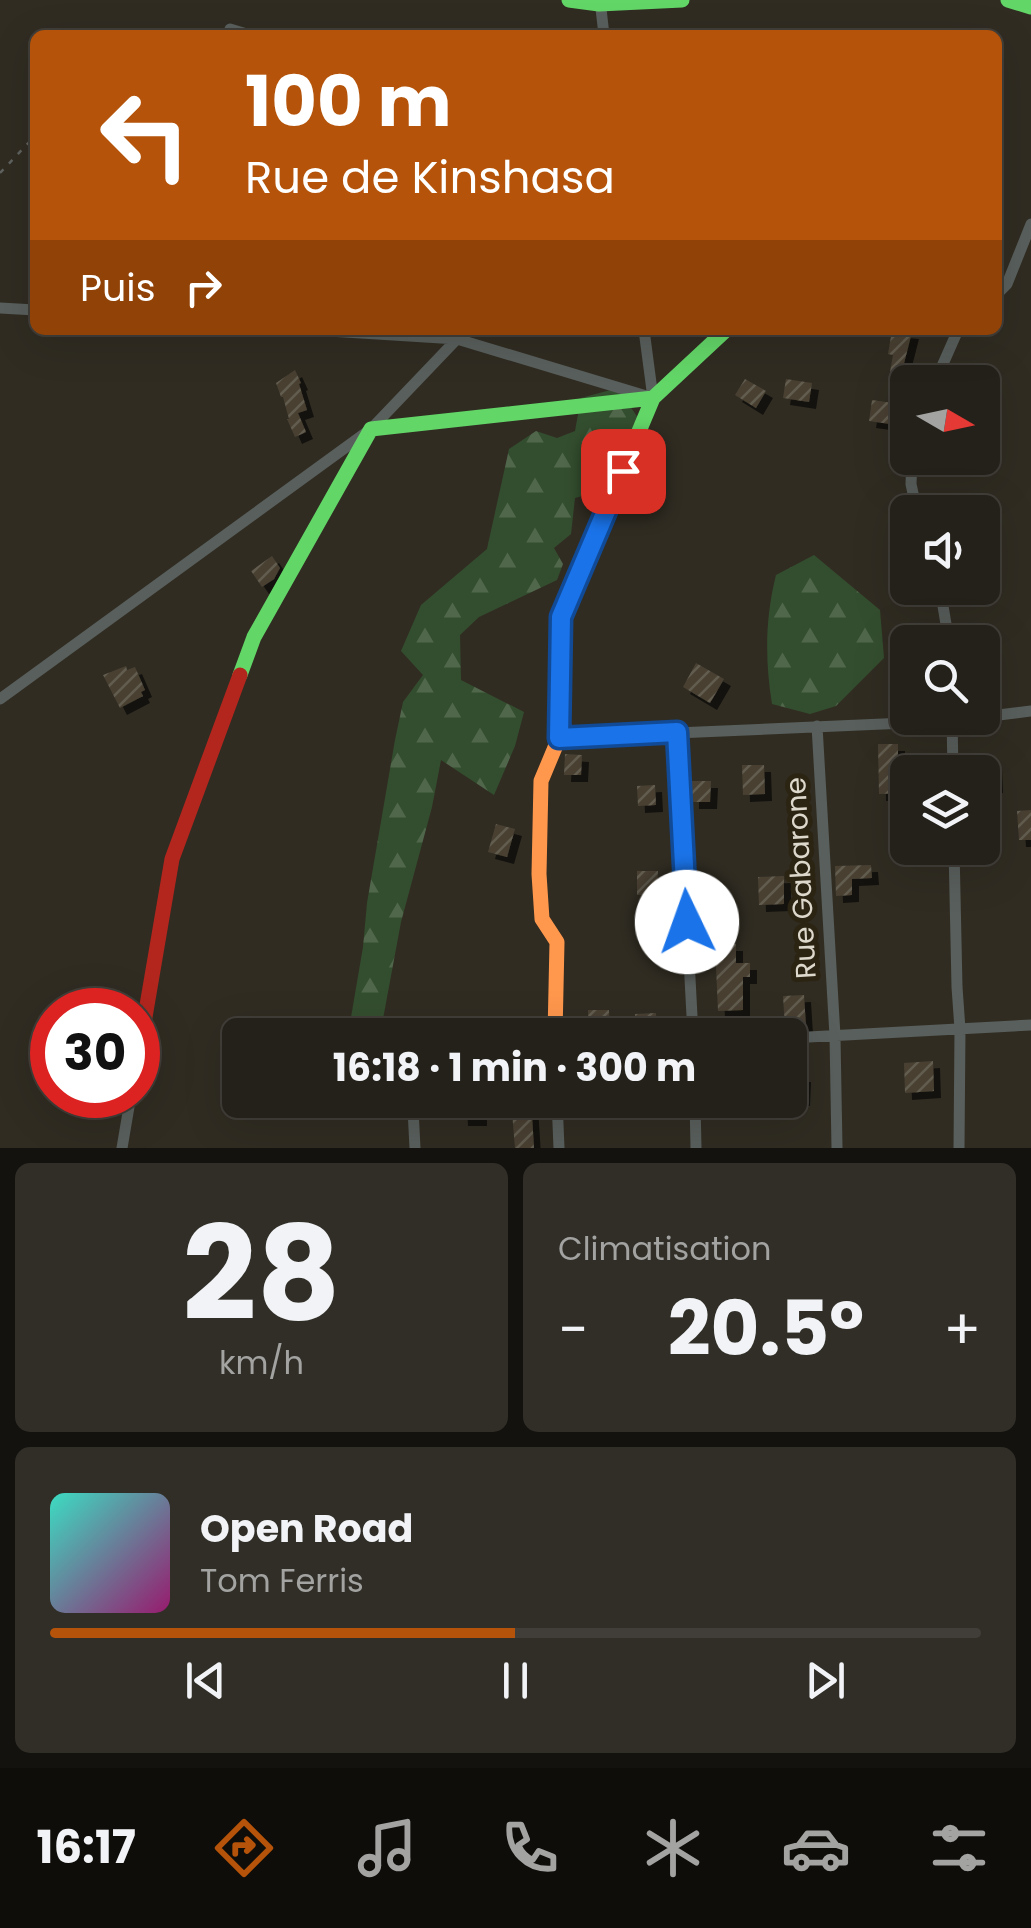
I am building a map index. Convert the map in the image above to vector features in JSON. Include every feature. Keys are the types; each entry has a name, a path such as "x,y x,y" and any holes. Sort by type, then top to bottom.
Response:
{"main road":[{"path":"569,0 682,0"},
{"path":"1008,0 1031,7"},
{"path":"555,1018 556,942 542,918 539,874 541,781 559,738 561,617 654,398 721,335"},
{"path":"150,988 172,859 254,637 371,430 654,398"}],"street":[{"path":"600,2 603,30"},
{"path":"1002,289 1025,257 1031,224"},
{"path":"0,308 30,310"},
{"path":"385,335 457,340 654,398 645,335"},
{"path":"942,365 956,335"},
{"path":"0,699 371,430 457,340"},
{"path":"1000,715 1031,711"},
{"path":"559,738 890,722"},
{"name":"Rue Gabarone","path":"817,726 834,1036 836,1148"},
{"path":"677,732 691,1018"},
{"path":"954,865 959,1148"},
{"path":"807,1037 1031,1025"},
{"path":"122,1148 127,1118"},
{"path":"413,1118 415,1148"},
{"path":"558,1118 559,1148"},
{"path":"695,1118 696,1148"}],"path":[{"path":"0,173 30,141"}],"green space":[{"path":"618,388 640,421 612,451 583,471 595,476 586,495 575,498 571,534 554,548 563,564 557,580 479,617 460,635 461,680 524,712 515,746 494,795 441,760 401,922 383,1018 351,1018 395,740 403,702 423,675 401,651 421,605 487,549 509,449 536,431 557,438 575,431 581,398"},
{"path":"814,555 880,610 884,658 836,706 810,714 772,704 767,640 776,575"}],"building":[{"path":"891,335 911,335 904,365 891,365 893,355 888,354"},
{"path":"295,370 307,410 298,413 306,432 295,437 276,383"},
{"path":"745,379 766,391 756,408 735,395"},
{"path":"786,379 812,383 809,402 783,398"},
{"path":"872,400 890,403 890,424 869,421"},
{"path":"272,556 280,568 274,579 262,587 251,571"},
{"path":"696,663 724,679 710,703 683,687"},
{"path":"126,666 127,670 135,667 145,690 141,692 143,696 120,708 103,675"},
{"path":"878,744 898,744 898,755 890,755 890,794 879,794"},
{"path":"565,754 582,755 581,775 564,775"},
{"path":"742,765 764,765 765,794 743,795"},
{"path":"692,781 711,781 710,802 692,802"},
{"path":"655,785 656,805 638,806 637,786"},
{"path":"1031,810 1031,840 1019,840 1017,811"},
{"path":"496,824 515,829 507,857 488,852"},
{"path":"871,865 872,878 852,879 852,895 836,896 835,866"},
{"path":"637,871 658,871 657,895 637,895"},
{"path":"784,876 784,904 759,905 758,877"},
{"path":"715,944 736,944 736,963 750,963 750,977 743,977 743,1010 718,1011"},
{"path":"804,995 805,1018 784,1018 783,996"},
{"path":"588,1010 609,1010 609,1018 588,1018"},
{"path":"656,1013 656,1018 635,1018 635,1014"},
{"path":"933,1061 934,1091 905,1093 904,1063"},
{"path":"512,1118 532,1118 534,1148 515,1148"}],"traffic: fast":[{"path":"569,0 599,4 682,0"},
{"path":"1008,0 1031,7"},
{"path":"561,617 653,398 721,335"},
{"path":"240,675 254,637 371,429 653,398"}],"traffic: slow":[{"path":"555,1018 557,942 542,919 539,874 541,781 559,738 561,617"}],"traffic: jam":[{"path":"150,988 172,859 240,675"}],"route":[{"path":"623,471 561,617 559,738 677,732 687,922"}]}
